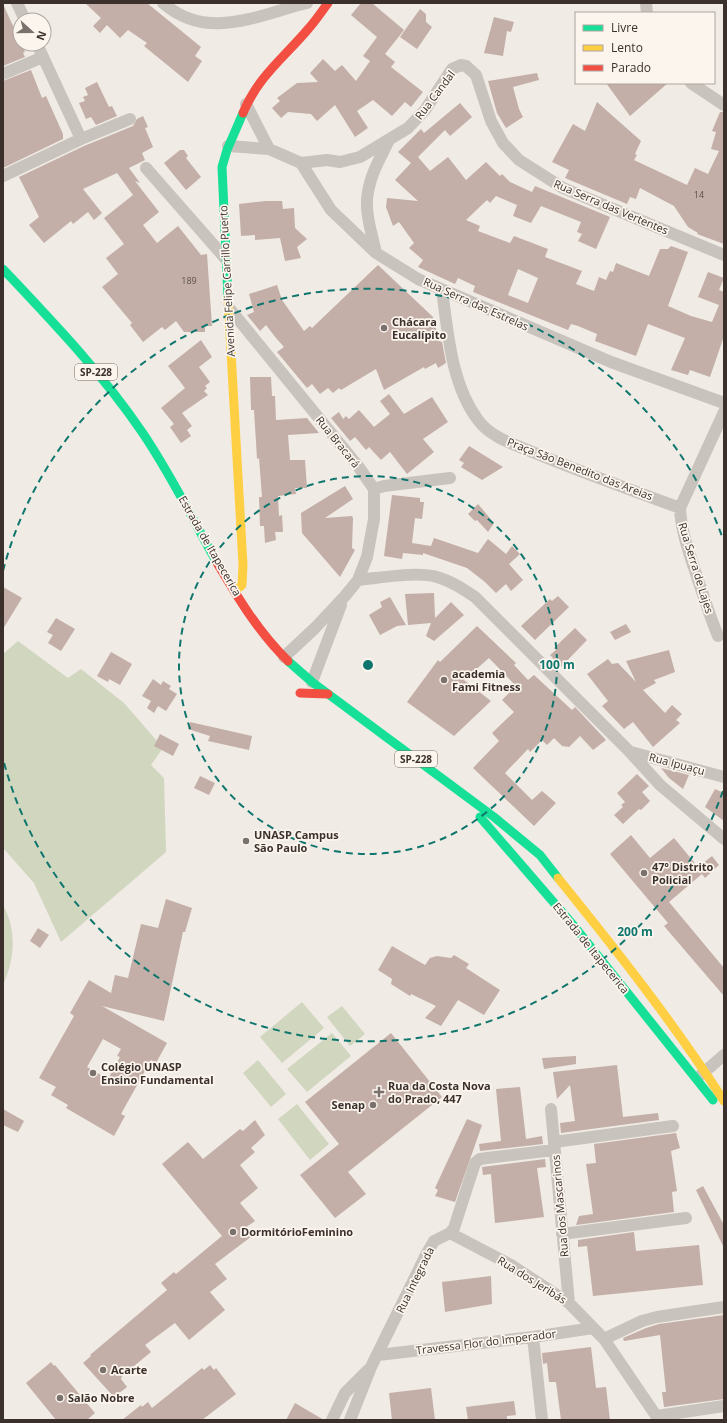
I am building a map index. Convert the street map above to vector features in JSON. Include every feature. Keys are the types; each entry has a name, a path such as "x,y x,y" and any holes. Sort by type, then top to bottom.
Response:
{"main road":[{"name":"Avenida Felipe Carrillo Puerto","path":"236,590 242,585 243,565 229,308 224,258 222,168 228,146 246,104 262,78 309,28 328,3"},
{"name":"Estrada de Itapecerica","path":"3,269 89,362 124,408 159,458 253,618 284,657 312,682 454,787 540,855 640,979 706,1072 724,1102"},
{"path":"300,693 328,694"},
{"name":"Estrada de Itapecerica","path":"454,787 544,890 696,1080 724,1112"}],"street":[{"path":"162,3 191,19 208,23 230,24 307,3"},
{"path":"41,52 81,139"},
{"path":"3,74 43,57"},
{"name":"Rua Candal","path":"301,163 327,160 340,162 360,157 389,140 408,128 425,110 452,69 461,65 466,66 472,70 478,81"},
{"name":"Rua Serra das Vertentes","path":"478,81 491,121 503,143 519,160 563,188 724,255"},
{"path":"692,84 724,104"},
{"path":"246,104 269,149"},
{"path":"3,176 81,139 130,119"},
{"path":"376,253 367,204 368,192 373,172 389,140"},
{"path":"228,146 269,149 301,163"},
{"name":"Rua Serra das Estrelas","path":"301,163 331,210 376,253 400,270 442,290 611,362 724,403"},
{"path":"146,168 224,258"},
{"name":"Praça São Benedito das Areias","path":"442,290 453,361 460,383 478,420 487,431 568,467 680,508"},
{"name":"Rua Bracará","path":"229,308 358,466 374,489"},
{"name":"Rua Serra de Lajes","path":"718,636 687,548 680,518 680,508 724,412"},
{"path":"284,657 315,628 358,580 367,557 372,536 374,489 384,486 450,478"},
{"path":"358,580 423,574 436,576 461,588 475,597 668,792 724,839"},
{"path":"312,682 345,596"},
{"name":"Rua Ipuaçu","path":"629,751 724,777"},
{"path":"696,1080 724,1055"},
{"name":"Rua dos Mascarinos","path":"551,1109 569,1303"},
{"path":"450,1233 456,1224 475,1163 480,1159 673,1126"},
{"path":"562,1234 686,1218"},
{"name":"Rua dos Jeribás","path":"450,1233 511,1265 569,1303 604,1339 658,1418"},
{"name":"Rua Integrada","path":"350,1420 371,1367 427,1253 434,1241 450,1233"},
{"path":"604,1339 657,1317 724,1307"},
{"name":"Travessa Flor do Imperador","path":"378,1355 533,1337 593,1328"},
{"path":"533,1337 542,1420"},
{"name":"Rua Integrada","path":"332,1420 345,1393 371,1367"},
{"path":"658,1418 724,1406"}],"green space":[{"path":"18,641 68,678 81,669 124,703 163,748 151,765 164,778 166,852 61,942 34,883 3,848 3,654"},
{"path":"3,905 11,924 13,945 10,965 3,985"},
{"path":"302,1002 324,1028 282,1063 260,1037"},
{"path":"342,1006 365,1034 350,1046 327,1017"},
{"path":"332,1033 351,1056 307,1092 287,1069"},
{"path":"258,1060 286,1094 271,1107 243,1073"},
{"path":"297,1104 329,1144 310,1160 278,1119"}],"building":[{"path":"85,3 147,3 201,47 195,56 202,61 188,82 144,46 147,43 128,30 120,38 107,25 100,33 93,26 101,18"},
{"path":"361,3 372,3 404,30 385,54 395,62 391,67 423,92 411,107 405,102 392,116 373,100 357,111 368,128 355,137 335,105 317,121 311,114 288,112 281,118 272,108 280,101 277,98 297,83 318,82 310,73 323,59 335,71 342,65 356,81 370,61 363,56 377,37 351,15"},
{"path":"3,4 12,24 12,52 25,52 23,53 25,57 3,66"},
{"path":"420,9 426,14 426,22 432,27 417,49 400,37"},
{"path":"494,17 514,22 511,32 507,31 503,56 484,53"},
{"path":"31,70 42,98 46,96 63,134 63,139 3,168 3,81"},
{"path":"537,73 539,80 513,87 519,109 523,117 506,128 497,113 488,81"},
{"path":"97,82 109,107 112,106 117,116 96,125 91,117 86,119 79,103 85,101 83,97 88,95 85,88"},
{"path":"607,84 667,84 630,116"},
{"path":"597,102 641,141 634,160 687,185 695,168 708,174 719,151 711,149 716,132 712,131 720,112 724,112 724,244 697,234 698,233 688,227 674,206 640,188 636,199 630,197 627,204 565,178 569,170 552,162 573,124 585,131"},
{"path":"460,103 472,117 450,136 445,130 418,157 430,171 448,157 466,180 486,162 500,176 502,174 510,182 532,192 535,186 610,217 596,249 578,241 582,234 577,232 581,222 541,206 531,223 513,216 517,205 496,196 490,203 487,200 466,220 480,226 478,231 510,243 514,236 548,249 545,257 582,271 576,284 594,291 599,277 606,280 610,271 613,272 616,263 649,276 660,249 668,249 671,246 688,252 668,306 691,316 712,322 719,305 698,297 708,272 724,278 719,290 724,292 724,336 710,377 690,370 688,375 671,370 685,338 648,324 636,356 595,341 597,334 578,326 571,324 568,330 473,292 475,286 458,278 455,284 418,267 423,260 409,248 414,243 399,222 393,226 386,207 387,198 418,201 395,180 411,163 398,152 421,129 424,133","holes":["518,269 538,278 528,303 508,295"]},
{"path":"143,116 148,127 145,128 153,147 142,153 145,160 129,168 140,183 135,181 159,212 143,225 157,243 178,226 201,255 207,254 212,326 205,326 205,332 184,332 176,321 165,330 162,327 143,342 130,325 132,323 102,287 118,274 106,258 124,244 104,218 133,195 117,173 83,189 102,213 94,220 88,212 73,224 71,221 44,243 29,225 39,217 19,177 84,146 133,126 137,119"},
{"path":"180,150 184,150 188,156 186,158 201,177 186,190 164,163"},
{"path":"282,201 283,209 294,208 295,228 307,239 297,247 301,258 285,261 280,238 255,240 255,235 241,236 239,204"},
{"path":"378,265 433,317 439,341 442,342 446,363 438,368 436,363 425,369 424,367 384,390 376,369 341,390 339,388 333,393 328,388 320,394 312,384 307,388 277,352 284,347 266,325 260,331 247,315 254,312 249,294 277,285 282,300 304,331 310,326 312,328"},
{"path":"201,340 212,357 199,367 210,382 205,386 207,388 204,391 208,395 182,413 192,426 187,430 191,436 181,443 170,427 174,424 161,408 185,388 168,366"},
{"path":"250,377 271,377 272,396 275,396 276,420 307,418 319,433 288,435 290,460 305,460 307,488 295,488 296,494 278,496 279,516 282,515 283,532 275,532 276,540 265,543 264,526 260,526 259,497 262,497 259,458 257,459 254,410 251,410"},
{"path":"389,394 404,414 432,397 448,422 423,439 434,452 407,474 390,452 381,460 369,447 366,450 355,437 350,441 331,418 339,412 343,419 346,416 349,419 359,410 374,427 390,414 380,401"},
{"path":"469,446 503,467 482,480 461,467 464,463 459,460"},
{"path":"345,486 353,499 325,518 352,516 353,518 352,548 355,550 340,577 302,533 301,513"},
{"path":"392,495 420,498 420,502 424,502 422,519 415,518 412,543 431,546 434,538 478,553 488,539 506,554 512,546 520,554 509,564 523,580 511,591 506,584 496,593 467,568 423,553 423,555 403,553 402,559 384,556"},
{"path":"478,504 494,523 488,532 477,520 475,521 468,514"},
{"path":"3,587 22,598 3,629"},
{"path":"434,593 435,618 451,602 464,615 434,641 426,636 431,623 408,625 405,594"},
{"path":"558,596 569,607 535,640 521,626 550,599 552,601"},
{"path":"390,597 406,625 397,626 380,635 369,615 382,607 380,602"},
{"path":"56,618 75,629 61,651 48,643 53,635 47,632"},
{"path":"626,624 631,632 615,640 610,632"},
{"path":"477,626 516,663 514,665 528,680 534,675 572,710 575,707 606,740 593,750 580,736 569,747 562,746 554,738 547,745 542,740 530,752 528,749 505,773 532,800 542,791 556,803 534,826 473,768 499,741 492,733 514,712 502,700 516,686 489,658 464,680 491,701 454,736 407,702 438,660 440,662"},
{"path":"575,628 587,640 561,667 550,655 556,650 554,648"},
{"path":"669,650 675,672 654,680 656,683 643,690 665,713 672,705 682,714 676,720 680,723 653,747 633,722 624,729 602,706 608,701 587,674 608,659 612,664 618,663 636,682 626,661"},
{"path":"111,652 132,664 120,685 109,679 108,682 97,676"},
{"path":"153,679 161,685 163,681 171,686 169,689 177,694 166,711 158,706 154,713 147,708 151,701 142,696"},
{"path":"190,722 252,736 249,750 208,741 210,736 188,729"},
{"path":"160,734 179,744 173,756 154,746"},
{"path":"661,768 689,775 683,789 669,778"},
{"path":"637,774 649,786 642,792 650,801 623,824 614,815 623,807 621,805 625,802 617,793"},
{"path":"200,776 215,783 209,795 194,788"},
{"path":"715,789 724,793 724,821 705,807"},
{"path":"631,835 650,858 674,838 698,867 712,856 719,865 705,878 702,874 669,902 724,968 724,996 664,926 668,923 610,854"},
{"path":"166,899 192,908 185,932 183,932 164,1021 102,1006 167,1043 156,1063 151,1060 121,1114 125,1116 114,1136 66,1108 68,1105 51,1095 56,1087 39,1078 74,1016 70,1013 89,980 111,993 115,975 128,978 141,924 158,928","holes":["103,1039 121,1049 117,1056 120,1057 108,1079 87,1067"]},
{"path":"38,928 49,935 40,948 30,941"},
{"path":"392,946 425,965 430,958 437,956 451,958 454,955 469,964 466,968 500,990 484,1015 458,1000 441,1026 425,1018 436,1006 411,994 410,996 391,984 392,979 378,970"},
{"path":"391,1033 442,1097 348,1172 366,1194 335,1218 300,1175 339,1144 305,1102"},
{"path":"576,1056 576,1064 544,1069 542,1058"},
{"path":"617,1065 623,1117 658,1113 659,1120 561,1133 560,1123 575,1121 570,1085 557,1099 553,1072"},
{"path":"520,1087 526,1139 542,1136 543,1144 480,1151 479,1144 501,1141 496,1089"},
{"path":"3,1109 24,1121 18,1132 3,1125"},
{"path":"467,1119 482,1125 455,1202 435,1196 438,1190 435,1188"},
{"name":"DormitórioFeminino","path":"255,1120 265,1135 251,1148 255,1152 240,1165 258,1188 240,1203 255,1221 245,1228 252,1236 215,1264 227,1279 210,1292 225,1310 189,1340 175,1323 145,1345 151,1352 122,1376 121,1379 127,1387 114,1397 83,1363 91,1356 90,1355 167,1290 161,1283 174,1272 176,1274 222,1236 162,1164 188,1142 203,1159 240,1129 243,1131"},
{"path":"676,1133 680,1148 671,1151 677,1191 672,1192 674,1212 576,1225 579,1216 593,1214 586,1164 596,1163 594,1144"},
{"path":"545,1159 546,1167 537,1168 544,1217 495,1223 491,1174 483,1175 482,1167"},
{"path":"703,1186 724,1225 724,1248 696,1190"},
{"path":"634,1232 636,1251 699,1245 703,1285 593,1296 587,1246 578,1247 578,1240"},
{"path":"491,1276 492,1304 445,1312 442,1282"},
{"path":"724,1315 724,1399 664,1407 662,1392 666,1392 660,1335 624,1341 623,1338 659,1324"},
{"path":"591,1347 596,1388 606,1387 610,1420 561,1420 556,1382 549,1382 547,1363 543,1364 542,1353"},
{"name":"Salão Nobre","path":"51,1362 95,1413 87,1420 56,1420 26,1383"},
{"path":"210,1365 214,1370 216,1368 236,1394 202,1420 122,1420 141,1405 142,1407 148,1402 152,1408 202,1368 204,1370"},
{"path":"431,1388 435,1420 392,1420 389,1393"},
{"path":"514,1401 516,1415 507,1416 507,1420 468,1420 466,1407"},
{"path":"295,1403 324,1420 286,1420"}],"traffic: fast":[{"path":"228,298 222,167 227,150 243,113"},
{"path":"3,269 76,348 127,410 162,463 216,561"},
{"path":"288,661 312,682 494,817 540,855 558,878"},
{"path":"480,817 574,926 713,1100"}],"traffic: slow":[{"path":"228,298 243,565 242,585 236,590"},
{"path":"558,878 644,987 685,1043 724,1101"}],"traffic: jam":[{"path":"243,113 249,100 264,77 300,39 328,3"},
{"path":"216,561 258,626 288,661"},
{"path":"300,693 328,694"}],"place":[{"name":"Chácara Eucalípito","path":"384,328"},
{"name":"academia Fami Fitness","path":"444,680"},
{"name":"UNASP Campus São Paulo","path":"246,841"},
{"name":"47º Distrito Policial","path":"644,873"},
{"name":"Colégio UNASP Ensino Fundamental","path":"93,1073"},
{"name":"Rua da Costa Nova do Prado, 447","path":"379,1092"},
{"name":"Senap","path":"373,1105"},
{"name":"DormitórioFeminino","path":"233,1232"},
{"name":"Acarte","path":"103,1370"},
{"name":"Salão Nobre","path":"60,1398"}]}
